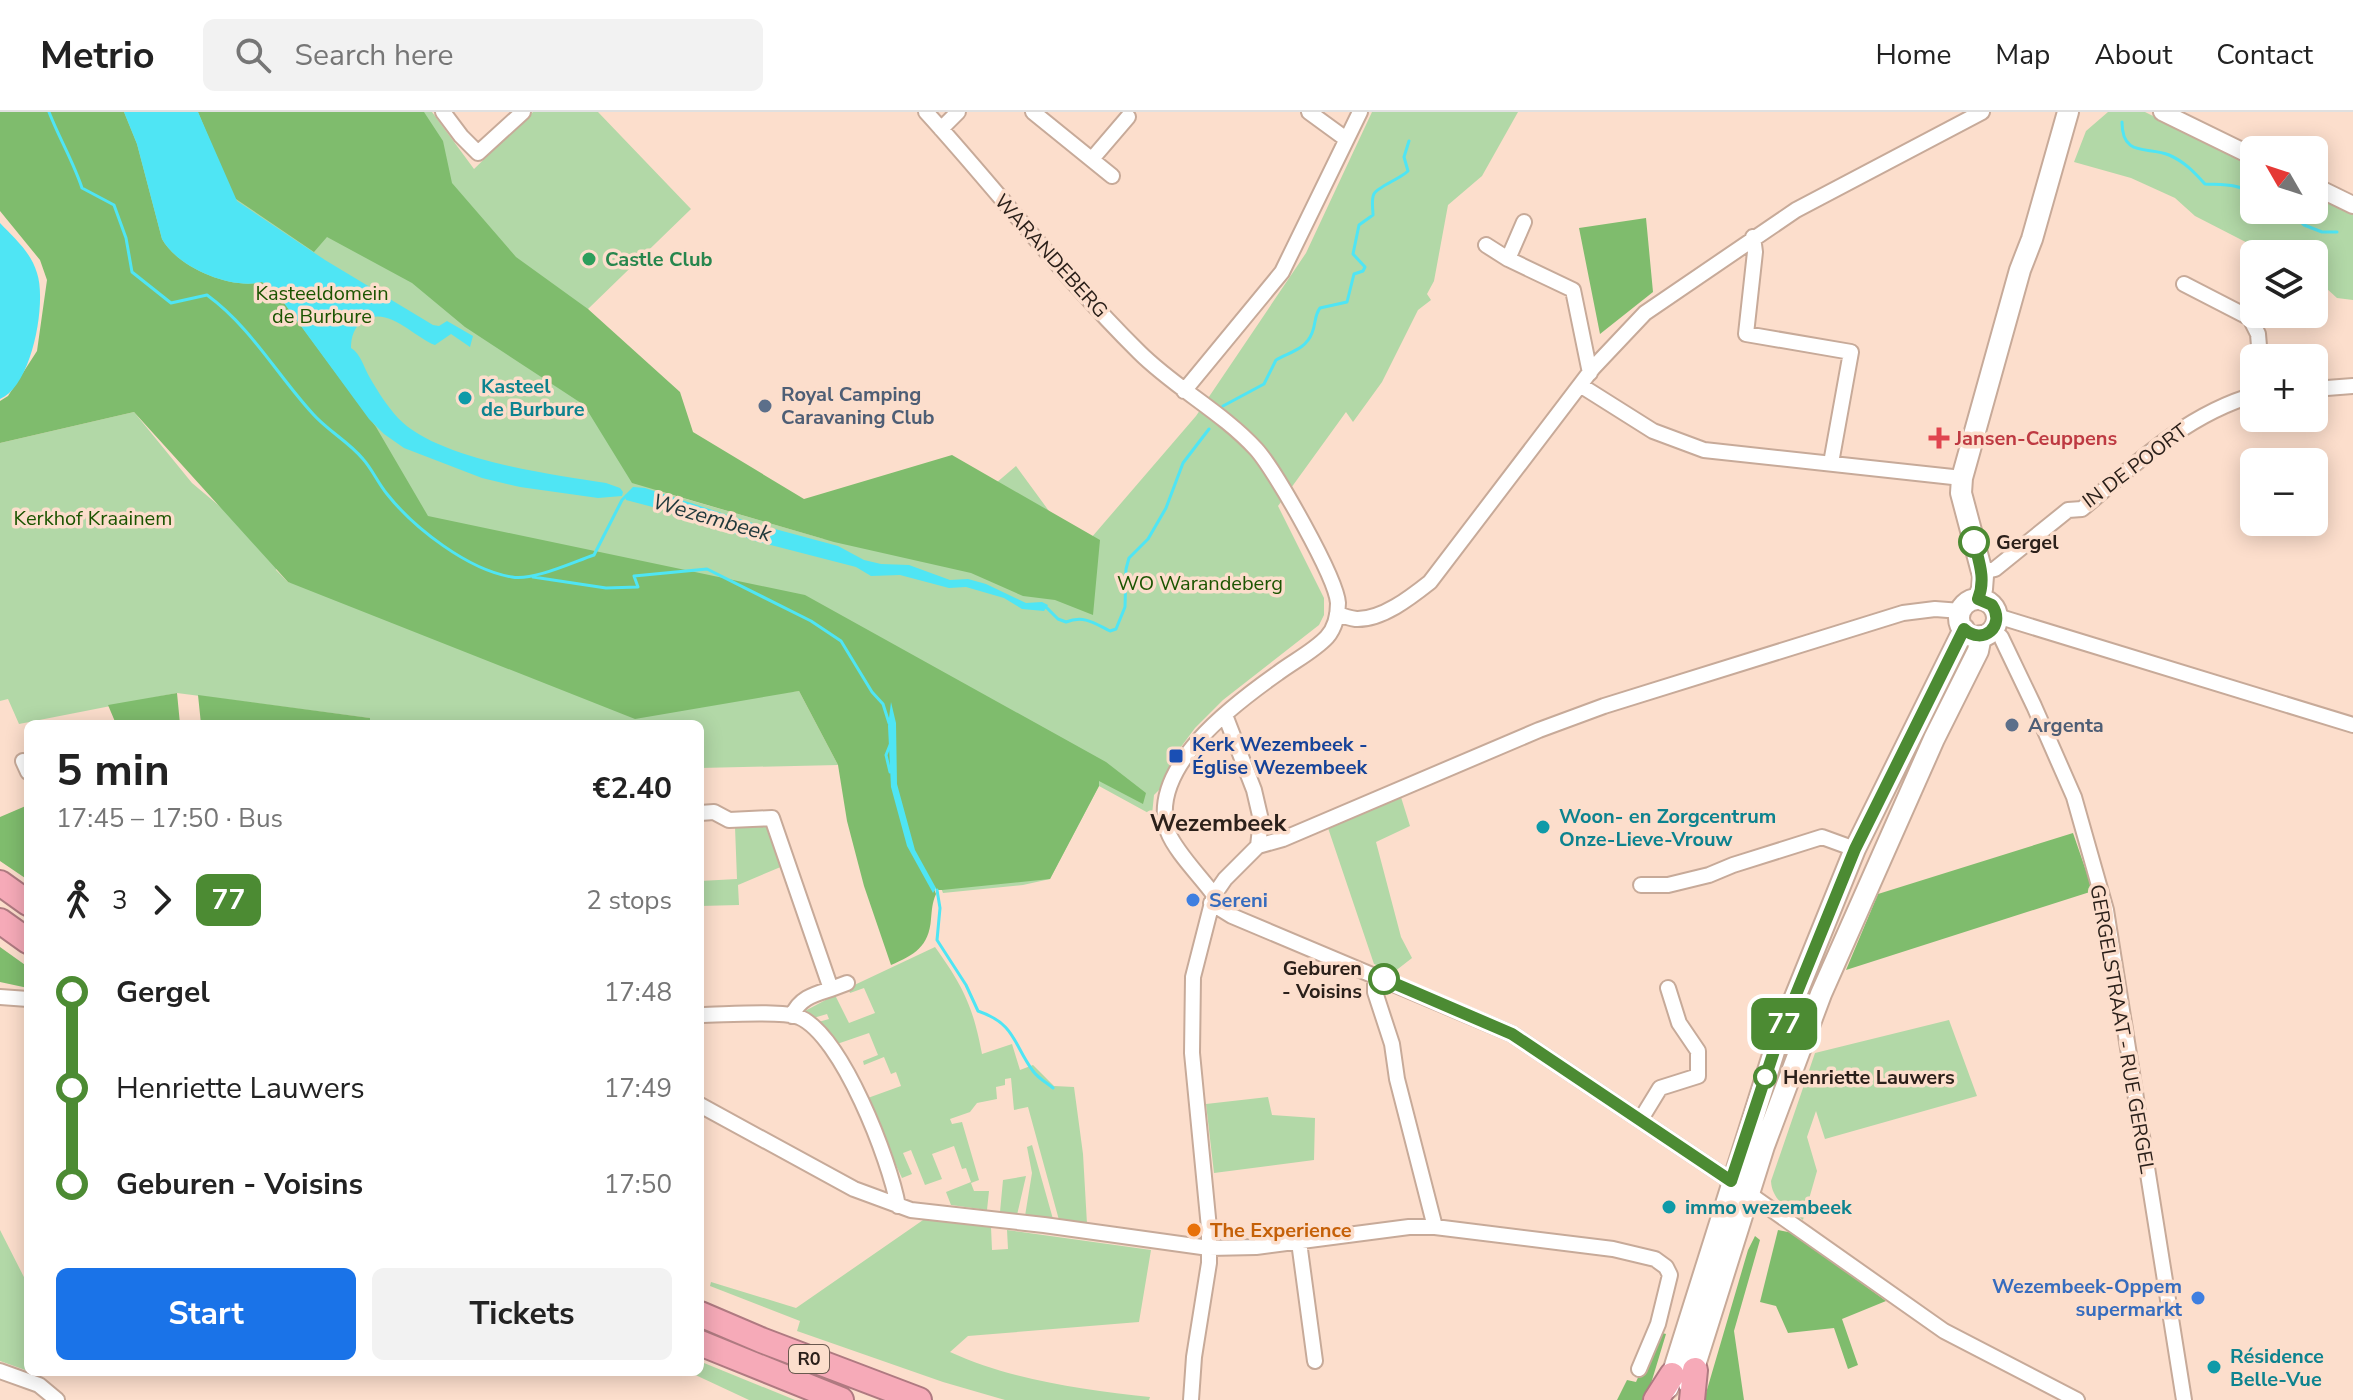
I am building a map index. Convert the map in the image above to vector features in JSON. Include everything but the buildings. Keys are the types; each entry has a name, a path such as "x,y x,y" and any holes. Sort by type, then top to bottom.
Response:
{"highway":[{"path":"0,883 24,900"},
{"path":"0,921 24,938"},
{"name":"R0","path":"704,1316 805,1358 919,1400"},
{"name":"R0","path":"704,1345 841,1400"},
{"path":"1656,1400 1683,1373 1692,1400"}],"main road":[{"path":"1685,1400 1683,1373 1731,1181 1778,1039 1855,849 1992,605 1978,599 1982,589 1982,572 1961,493 1962,478 2068,112"},
{"path":"1664,1400 1683,1373 1821,994 1934,739 1978,651 1979,625"}],"street":[{"path":"443,112 478,153 521,114"},
{"name":"WARANDEBERG","path":"926,112 1119,332 1184,391 1256,449 1273,472 1329,578 1338,599 1337,614"},
{"path":"941,129 958,112"},
{"path":"1033,112 1112,176"},
{"path":"1309,112 1346,139"},
{"path":"1184,391 1282,272 1360,112"},
{"path":"1982,112 1796,210 1645,313 1580,385 1430,582 1411,597 1376,615 1358,619 1337,614 1327,637 1258,687 1225,715 1183,759 1164,805 1170,837 1212,899 1232,916 1512,1034 1641,1119 1944,1331 2077,1400"},
{"path":"2162,112 2240,150"},
{"path":"1092,159 1128,117"},
{"path":"2328,193 2353,205"},
{"path":"1508,259 1524,222"},
{"path":"1753,237 1755,252 1746,334 1851,352 1831,463"},
{"path":"1486,245 1573,290 1590,373"},
{"path":"2184,284 2250,318 2258,334 2259,344"},
{"path":"1580,385 1653,431 1704,450 1962,478"},
{"path":"2328,388 2353,386"},
{"name":"IN DE POORT","path":"1982,572 1995,569 2005,562 2068,510 2082,509 2154,449 2211,410 2240,400"},
{"path":"1191,1400 1209,1248 1191,1015 1193,977 1212,899 1225,879 1258,846 1283,839 1539,730 1604,706 1903,613 1935,609 1979,625 2353,725"},
{"name":"GERGELSTRAAT - RUE GERGEL","path":"1979,625 2001,637 2029,694 2074,797 2106,910 2184,1400"},
{"path":"1225,715 1254,790 1261,820 1258,846"},
{"path":"704,813 714,812 729,820 772,818 831,989"},
{"path":"1641,885 1668,885 1709,875 1822,837 1855,849"},
{"path":"1375,975 1375,992 1392,1044 1397,1079 1435,1227"},
{"path":"792,1016 796,1006 804,999 847,983"},
{"path":"1641,1119 1660,1088 1698,1076 1698,1051 1679,1023 1668,988"},
{"path":"0,997 24,999"},
{"path":"704,1015 792,1016 814,1027 837,1054 867,1117 898,1206"},
{"path":"704,1107 833,1178 898,1206 922,1211 1209,1248 1256,1247 1409,1227 1435,1227 1600,1247 1646,1256 1662,1263 1670,1275 1658,1324 1639,1369"},
{"path":"1299,1242 1315,1361"},
{"path":"0,1371 39,1385 57,1400"}],"green space":[{"name":"Kasteeldomein de Burbure","path":"0,112 432,112 474,169 533,112 598,112 691,209 588,309 662,492 824,539 975,501 1016,466 1079,552 1196,416 1306,253 1372,112 1518,112 1482,176 1448,205 1434,281 1427,294 1431,300 1418,310 1382,382 1353,422 1346,412 1278,506 1324,598 1324,615 1319,625 1223,700 1195,728 1172,759 1162,787 1154,795 1152,815 1099,786 1050,879 1023,885 943,893 872,707 869,682 598,678"},
{"path":"0,112 124,112 137,144 162,239 170,250 193,267 221,280 250,284 262,282 276,292 376,427 428,516 805,595 1106,762 1146,793 1143,804 1099,781 1050,879 942,890 937,890 932,884 936,894 930,929 924,943 907,958 891,965 864,886 847,821 838,765 799,691 635,719 288,582 134,412 0,443 0,401 8,396 37,351 47,280 40,260 0,211"},
{"path":"198,112 424,112 443,141 452,183 516,257 588,309 680,392 693,432 804,499 952,455 1100,540 1093,615 1055,600 1023,596 971,573 834,542 632,483 584,405 465,327 412,283 327,237 314,252 233,197"},
{"path":"2108,112 2145,112 2240,159 2240,224 2328,224 2328,201 2353,213 2353,300 2337,298 2328,290 2328,240 2242,240 2195,216 2175,198 2131,178 2074,162 2086,131"},
{"path":"1646,218 1653,292 1600,334 1579,228"},
{"name":"Kerkhof Kraainem","path":"134,412 192,483 280,557 276,570 288,582 781,693 799,691 838,765 704,768 704,720 369,720 177,693 39,720 24,720 19,724 8,699 0,701 0,443"},
{"path":"177,693 180,720 114,720 108,705"},
{"path":"198,695 370,718 370,720 201,720"},
{"path":"1400,794 1410,826 1376,842 1401,937 1412,958 1394,972 1374,964 1328,828"},
{"path":"24,807 24,877 0,861 0,817"},
{"path":"764,826 769,829 783,866 738,885 739,905 704,906 704,881 737,879 735,827"},
{"path":"2073,833 2093,891 1846,970 1878,894"},
{"path":"0,947 24,964 24,987 0,982"},
{"path":"935,947 966,997 982,1054 1012,1044 1020,1070 1033,1065 1054,1086 1074,1087 1083,1154 1087,1224 1059,1220 1028,1107 1014,1110 1011,1078 1005,1079 1005,1085 996,1087 997,1099 977,1103 970,1112 950,1119 952,1124 962,1122 979,1180 971,1183 974,1191 989,1191 987,1210 951,1205 946,1192 971,1182 966,1168 962,1169 954,1146 932,1154 942,1179 925,1185 911,1150 903,1153 912,1174 902,1178 895,1163 889,1165 865,1099 901,1086 896,1072 891,1074 884,1057 864,1065 863,1061 878,1055 869,1033 837,1044 815,1023 829,1019 827,1014 810,1019 803,1012 835,995 849,1023 875,1013 864,988 850,993 848,988"},
{"path":"1949,1020 1977,1096 1825,1139 1816,1111 1807,1137 1817,1171 1803,1220 1782,1204 1774,1194 1771,1181 1815,1053"},
{"path":"1268,1097 1272,1115 1315,1118 1314,1160 1214,1173 1206,1104"},
{"path":"1032,1145 1053,1219 1025,1216 1032,1173 1027,1147"},
{"path":"1026,1176 1017,1215 1000,1212 1003,1180"},
{"path":"926,1218 991,1227 992,1250 1008,1249 1007,1230 1151,1250 1139,1322 968,1336 950,1352 1022,1377 1150,1397 1149,1400 1005,1400 943,1382 797,1331 800,1321 710,1286 711,1282 796,1308"},
{"path":"0,1230 24,1277 24,1370 0,1361"},
{"path":"1778,1230 1793,1233 1886,1301 1842,1319 1858,1365 1848,1369 1834,1328 1788,1333 1776,1306 1760,1302"},
{"path":"1755,1236 1760,1240 1734,1331 1744,1400 1704,1400 1748,1250"},
{"path":"1658,1332 1666,1334 1646,1400 1617,1400 1627,1380 1636,1382"},
{"path":"704,1363 795,1400 749,1400 698,1376 704,1376"}],"water":[{"path":"124,112 198,112 237,201 325,260 433,325 439,326 447,321 473,336 470,347 451,334 435,345 383,317 365,320 356,329 351,348 360,357 391,409 416,432 440,445 496,463 606,483 620,488 622,496 598,498 520,487 482,478 404,448 384,434 369,419 276,292 262,282 250,284 221,280 193,267 170,250 162,239 137,144"},
{"path":"0,223 31,258 40,286 40,303 34,342 21,378 0,399"},
{"path":"633,487 838,546 864,560 909,565 950,580 968,579 1026,603 1042,602 1048,605 1044,611 1022,609 1004,598 966,587 949,588 900,575 871,576 856,567 755,541 687,516 626,500 625,495"},
{"path":"891,702 896,723 897,784 915,850 936,888 933,893 907,846 891,787 888,726"}],"waterway":[{"name":"Wezembeek","path":"49,112 82,188 114,205 126,238 132,272 171,303 207,295 223,308 250,336 313,414 363,459 398,507 443,546 495,573 512,577 542,574 594,555 626,496"},
{"name":"Wezembeek","path":"2122,122 2123,133 2131,146 2175,158 2205,184 2240,188"},
{"name":"Wezembeek","path":"1223,406 1264,384 1276,360 1306,343 1320,308 1347,302 1354,274 1365,267 1353,254 1359,225 1373,215 1376,191 1408,171 1404,157 1409,141"},
{"name":"Wezembeek","path":"2303,224 2322,232 2337,232"},
{"name":"Wezembeek","path":"1045,606 1058,619 1066,622 1084,620 1110,631 1116,629 1125,607 1129,558 1148,539 1166,508 1183,463 1209,429"},
{"path":"533,577 606,588 638,587 634,576 707,569 811,621 841,641 872,692 883,704 889,723"},
{"path":"890,745 886,755 890,772"},
{"path":"937,890 940,908 937,940 966,985 978,1011 1007,1029 1033,1071 1053,1088"}],"bus line":[{"name":"77","path":"1384,979 1512,1034 1731,1181 1778,1039 1855,849 1964,629 1968,634 1981,636 1996,624 1997,616 1992,605 1978,599 1983,576 1974,542"}],"place":[{"name":"Castle Club","path":"589,259"},
{"name":"Kasteel de Burbure","path":"465,398"},
{"name":"Royal Camping Caravaning Club","path":"765,406"},
{"name":"Jansen-Ceuppens","path":"1939,438"},
{"name":"Gergel","path":"1974,542"},
{"name":"Argenta","path":"2012,725"},
{"name":"Kerk Wezembeek - Église Wezembeek","path":"1176,756"},
{"name":"Woon- en Zorgcentrum Onze-Lieve-Vrouw","path":"1543,827"},
{"name":"Sereni","path":"1193,900"},
{"name":"Geburen - Voisins","path":"1384,979"},
{"name":"Henriette Lauwers","path":"1765,1077"},
{"name":"immo wezembeek","path":"1669,1207"},
{"name":"The Experience","path":"1194,1230"},
{"name":"Wezembeek-Oppem supermarkt","path":"2198,1298"},
{"name":"Résidence Belle-Vue","path":"2214,1367"}],"district":[{"name":"Wezembeek","path":"1218,823"}],"park label":[{"name":"WO Warandeberg","path":"1200,583"}]}
